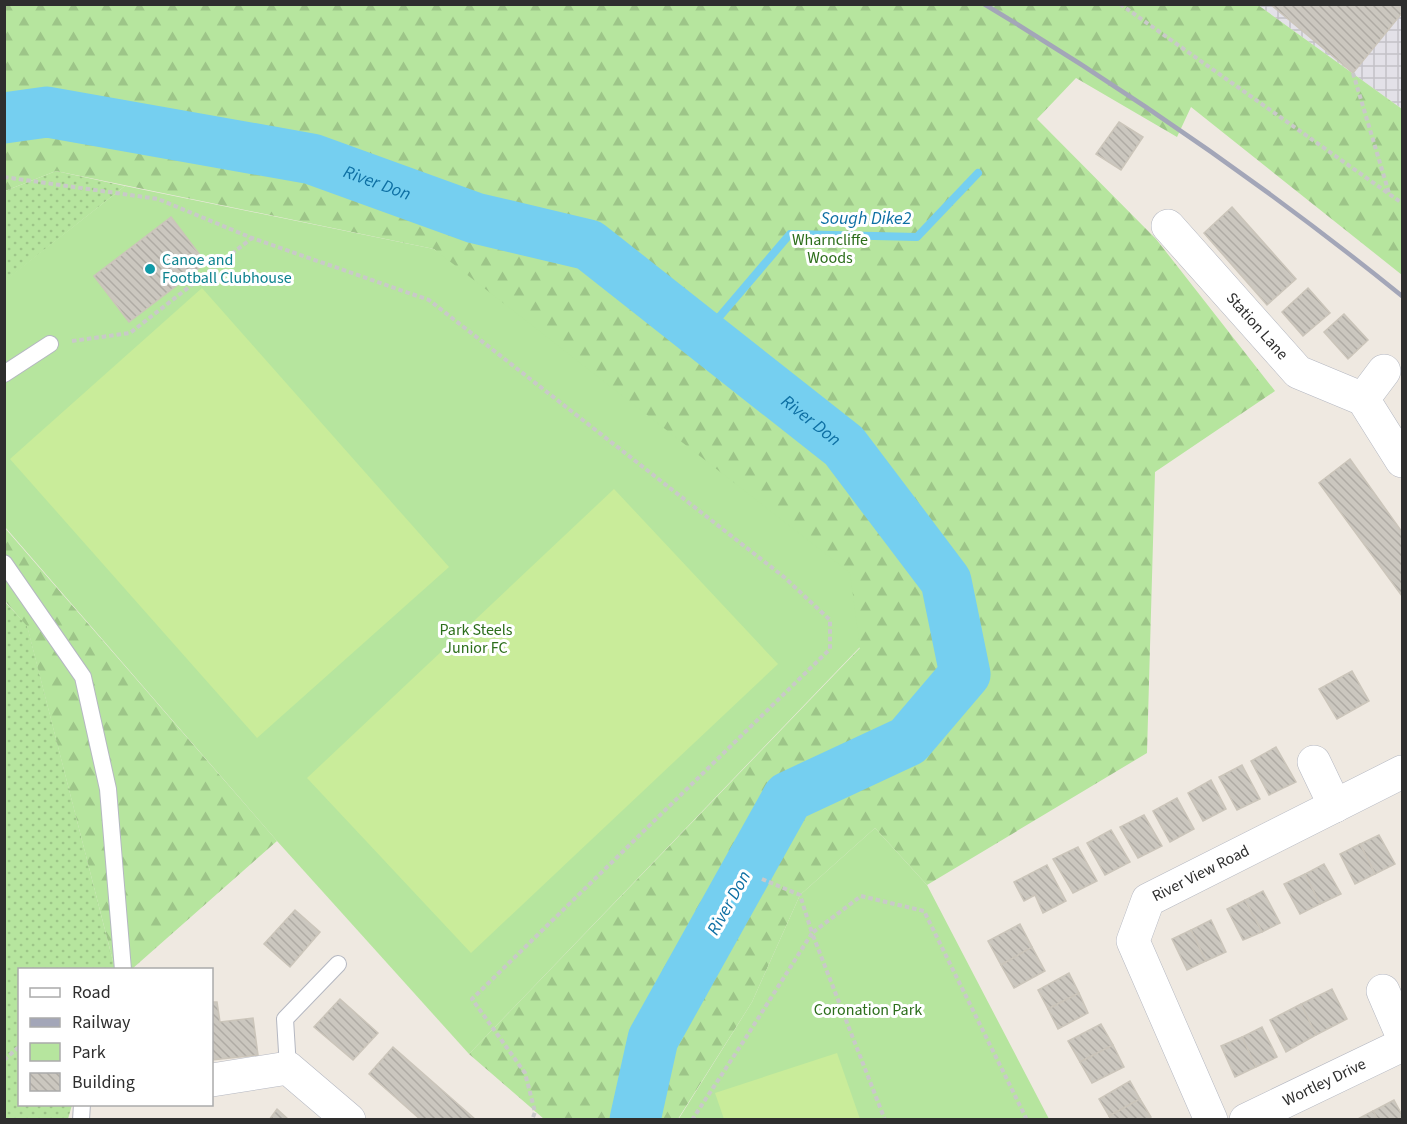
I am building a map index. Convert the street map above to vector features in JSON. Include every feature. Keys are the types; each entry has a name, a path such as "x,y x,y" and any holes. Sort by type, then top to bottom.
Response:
{"street":[{"name":"Station Lane","path":"1168,226 1298,372 1363,399"},
{"path":"1384,371 1363,399 1402,461"},
{"path":"1314,762 1335,806"},
{"name":"River View Road","path":"1211,1119 1132,941 1148,900 1402,772"},
{"path":"1383,991 1402,1035"},
{"name":"Wortley Drive","path":"1246,1119 1402,1045"},
{"path":"213,1080 288,1068 349,1119"}],"lane":[{"path":"4,374 50,344"},
{"path":"4,563 83,677 108,789 123,968"},
{"path":"288,1068 285,1019 338,963"}],"path":[{"path":"1120,4 1402,203"},
{"path":"1353,73 1390,194"},
{"path":"4,177 158,199 252,238 429,300 784,577 830,620 830,649 472,999 525,1073 535,1112 532,1119"},
{"path":"50,344 130,333 252,238"},
{"path":"762,879 800,895 812,933 885,1119"},
{"path":"692,1119 812,933 861,896 924,911 1027,1119"},
{"path":"4,1060 18,1048"}],"shaded area":[{"path":"1258,5 1402,5 1402,109"}],"green space":[{"name":"Wharncliffe Woods","path":"5,5 1258,5 1402,109 1402,275 1191,107 1177,137 1076,78 1037,119 1156,239 1275,391 1155,472 1147,753 927,885 875,828 800,895 752,1002 678,1119 544,1119 469,1054 860,648 434,249 56,171 5,191"},
{"path":"56,171 125,186 5,281 5,191"},
{"name":"Park Steels Junior FC","path":"125,186 434,249 850,573 860,647 469,1054 277,841 5,527 4,281"},
{"path":"202,288 449,567 257,738 10,459"},
{"path":"614,489 778,664 471,953 307,778"},
{"path":"4,527 277,841 133,968 115,968 27,626 5,601"},
{"path":"4,601 27,625 115,968 18,968 18,1106 72,1106 68,1119 5,1119"},
{"name":"Coronation Park","path":"875,828 927,885 1049,1119 678,1120 752,1002 800,895"},
{"path":"837,1053 860,1119 724,1119 715,1093"}],"building":[{"path":"1270,4 1402,4 1402,13 1353,73"},
{"path":"1119,122 1143,137 1121,170 1096,154"},
{"path":"1232,207 1296,279 1267,305 1204,233"},
{"name":"Canoe and Football Clubhouse","path":"171,217 206,263 129,322 94,276"},
{"path":"1308,288 1330,313 1303,336 1282,312"},
{"path":"1344,314 1368,340 1348,359 1324,332"},
{"path":"1350,459 1402,532 1402,596 1319,483"},
{"path":"1352,671 1369,701 1337,719 1319,689"},
{"path":"1276,747 1296,782 1269,795 1251,761"},
{"path":"1242,765 1260,799 1237,810 1219,777"},
{"path":"1211,780 1226,809 1203,821 1188,793"},
{"path":"1177,798 1194,829 1170,842 1153,811"},
{"path":"1144,815 1162,846 1138,858 1120,827"},
{"path":"1111,830 1130,862 1105,875 1087,843"},
{"path":"1379,835 1395,864 1375,874 1360,844"},
{"path":"1360,844 1375,874 1355,884 1340,854"},
{"path":"1078,847 1097,881 1073,893 1053,859"},
{"path":"1324,864 1341,894 1320,904 1305,874"},
{"path":"1047,865 1066,901 1043,913 1035,895 1024,901 1014,882"},
{"path":"1305,874 1320,904 1300,914 1284,884"},
{"path":"1263,891 1280,923 1262,932 1245,900"},
{"path":"1245,900 1262,932 1243,940 1227,909"},
{"path":"295,910 320,932 290,967 264,944"},
{"path":"1211,920 1226,952 1206,961 1191,930"},
{"path":"1020,924 1032,947 1001,965 988,941"},
{"path":"1191,930 1206,961 1187,970 1172,939"},
{"path":"1032,947 1045,971 1014,988 1001,965"},
{"path":"1069,973 1079,993 1048,1009 1038,990"},
{"path":"1332,989 1347,1019 1316,1035 1301,1004"},
{"path":"1079,993 1088,1013 1058,1029 1048,1009"},
{"path":"340,999 378,1033 353,1060 314,1027"},
{"path":"213,1002 217,1002 220,1022 253,1018 258,1055 213,1060"},
{"path":"1301,1004 1316,1035 1286,1052 1270,1020"},
{"path":"1101,1024 1113,1045 1080,1062 1068,1041"},
{"path":"1262,1027 1277,1057 1256,1067 1242,1037"},
{"path":"1242,1037 1256,1067 1235,1077 1221,1046"},
{"path":"1113,1045 1124,1067 1092,1083 1080,1062"},
{"path":"393,1047 476,1120 421,1120 369,1074"},
{"path":"1130,1081 1140,1099 1109,1116 1099,1099"},
{"path":"1140,1099 1151,1117 1147,1120 1111,1120 1109,1116"},
{"path":"1394,1100 1402,1112 1402,1120 1378,1120 1373,1111"},
{"path":"277,1109 289,1120 269,1120"},
{"path":"1373,1111 1378,1120 1356,1120"}],"waterway":[{"name":"River Don","path":"4,118 47,112 312,159 475,218 589,245 844,446 946,581 965,674 908,741 788,797 653,1039 635,1120"},
{"name":"Sough Dike2","path":"703,336 790,234 917,237 978,173"}],"railway":[{"path":"984,4 1146,107 1198,143 1302,218 1402,296"}],"place":[{"name":"Canoe and Football Clubhouse","path":"150,269"}]}
